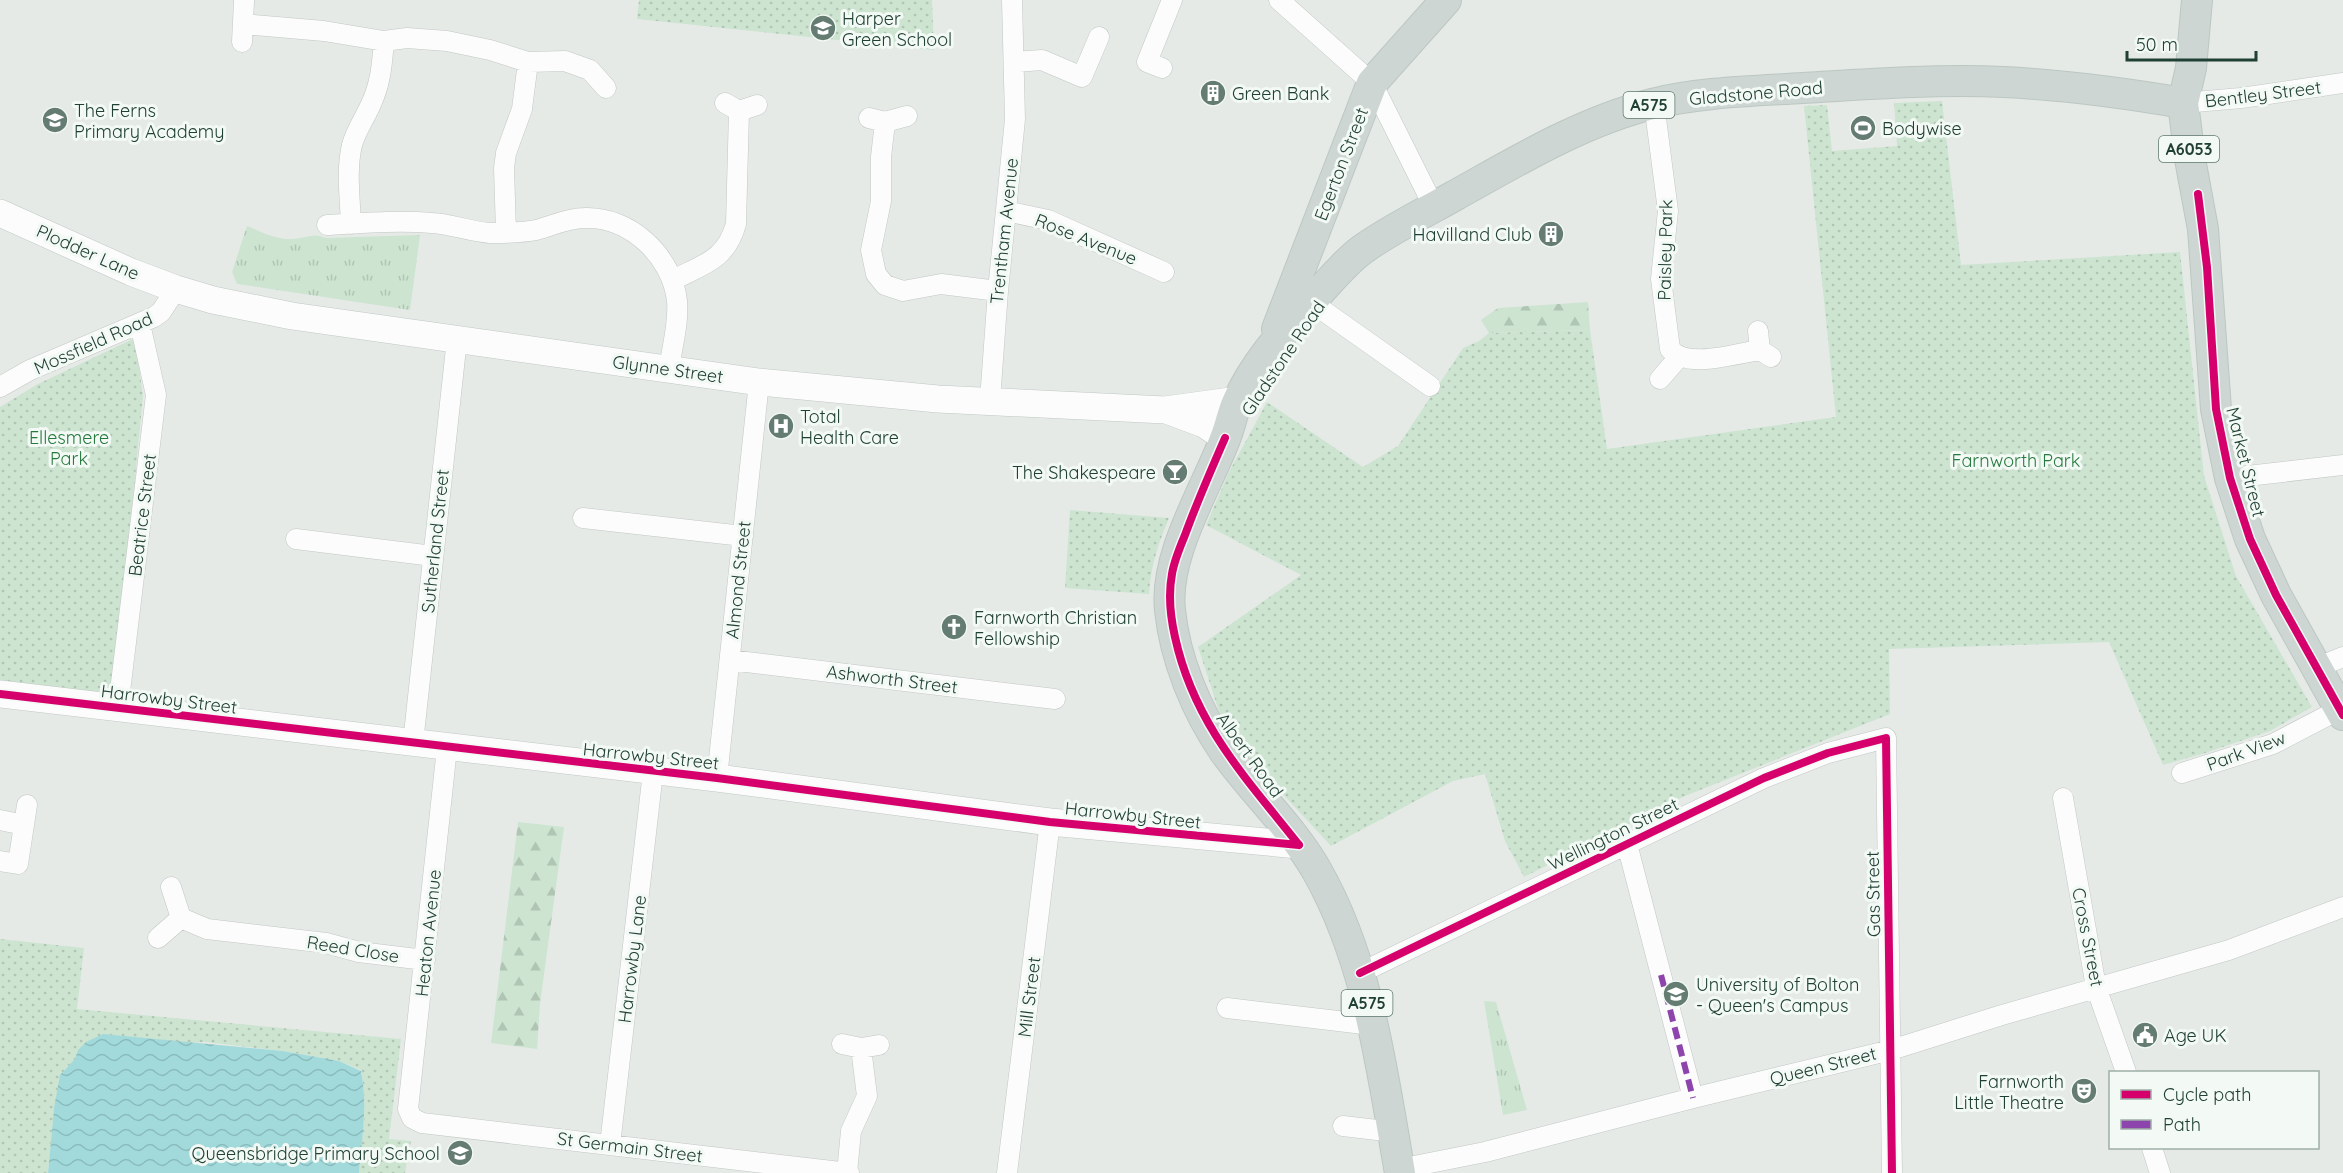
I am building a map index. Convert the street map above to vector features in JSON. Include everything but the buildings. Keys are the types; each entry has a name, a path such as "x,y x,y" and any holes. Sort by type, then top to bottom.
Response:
{"main road":[{"name":"Egerton Street","path":"1269,349 1372,83 1446,0"},
{"name":"A6053","path":"2183,103 2191,68 2197,0"},
{"name":"Gladstone Road","path":"1225,438 1254,408 1315,304 1336,273 1362,249 1542,147 1597,122 1654,103 1729,93 1991,81 2072,87 2183,103"},
{"name":"Market Street","path":"2183,103 2190,159 2203,229 2216,410 2230,478 2250,539 2276,595 2330,662 2341,712"},
{"name":"Gladstone Road","path":"1269,349 1315,304"},
{"name":"A575","path":"1225,438 1238,400 1269,349"},
{"name":"Albert Road","path":"1225,438 1193,512 1172,572 1170,613 1179,655 1206,722 1225,752 1299,845 1316,870 1341,921 1360,973 1394,1132 1400,1171"}],"street":[{"name":"Trentham Avenue","path":"990,400 1015,119 1012,0"},
{"path":"1162,68 1147,62 1172,0"},
{"path":"1279,0 1372,83 1434,207"},
{"path":"244,1 243,33 324,31 384,41 407,38 447,40 528,62 595,63 606,88"},
{"path":"1014,62 1042,60 1082,77 1099,37"},
{"path":"351,224 349,165 352,146 378,87 382,73 384,41"},
{"path":"506,232 504,168 506,153 522,109 528,62"},
{"name":"Bentley Street","path":"2183,103 2241,98 2343,83"},
{"name":"Paisley Park","path":"1654,103 1668,211 1661,279 1668,342 1670,349 1678,357"},
{"path":"673,280 713,260 732,238 735,224 740,106"},
{"path":"907,116 877,120 881,157 881,201 871,250 876,274 890,288 903,291 941,284 998,291"},
{"name":"Rose Avenue","path":"1006,211 1048,220 1164,272"},
{"name":"Plodder Lane","path":"0,213 112,264 176,289"},
{"path":"327,225 432,223 484,232 506,232 535,230 563,220 585,218 608,221 630,229 649,245 673,280 677,303 669,369"},
{"name":"Mossfield Road","path":"0,387 52,360 140,324 161,312 176,289"},
{"name":"Glynne Street","path":"176,289 213,300 292,316 759,382 938,399 1165,410 1238,400"},
{"path":"1315,304 1430,386"},
{"name":"Beatrice Street","path":"118,708 156,395 140,324"},
{"name":"Sutherland Street","path":"412,743 457,339"},
{"path":"1660,379 1678,357 1695,360 1763,346"},
{"name":"Almond Street","path":"717,778 759,382"},
{"name":"Glynne Street","path":"1165,410 1204,424 1225,438"},
{"path":"2230,478 2343,465"},
{"path":"583,518 604,529 743,536"},
{"path":"296,539 433,556"},
{"name":"Ashworth Street","path":"730,660 1055,699"},
{"name":"Harrowby Street","path":"0,694 717,778 1050,822 1299,845"},
{"name":"Park View","path":"2182,773 2273,744 2341,712"},
{"name":"Wellington Street","path":"1360,973 1764,778 1828,753 1886,738"},
{"name":"Gas Street","path":"1886,738 1892,1173"},
{"name":"Heaton Avenue","path":"412,1118 408,1109 447,747"},
{"name":"Harrowby Lane","path":"610,1145 653,772"},
{"name":"Cross Street","path":"2063,798 2096,987 2126,1071"},
{"path":"0,861 18,864 27,805"},
{"path":"1232,840 1273,812"},
{"path":"0,820 24,825"},
{"name":"Mill Street","path":"1007,1173 1050,822"},
{"path":"1627,844 1693,1098"},
{"path":"158,938 181,918 171,887"},
{"name":"Queen Street","path":"1400,1171 1485,1152 1891,1050 2096,987 2229,950 2343,907"},
{"name":"Reed Close","path":"181,918 207,929 279,947 326,944 359,952 425,960"},
{"path":"1227,1008 1372,1025"},
{"path":"848,1173 851,1131 867,1096 860,1046"},
{"name":"St Germain Street","path":"412,1118 422,1123 848,1173"},
{"path":"1343,1126 1394,1132"},
{"path":"2152,1149 2160,1173"}],"green space":[{"name":"Harper Green School","path":"639,0 932,0 934,50 637,19"},
{"name":"Farnworth Park","path":"1942,101 1961,265 2180,252 2204,476 2236,576 2312,707 2270,731 2163,765 2109,642 1889,649 1890,714 1685,796 1524,877 1505,841 1485,774 1453,781 1331,846 1226,733 1198,647 1301,575 1206,525 1229,472 1267,402 1363,467 1398,446 1463,348 1479,341 1489,333 1590,330 1607,449 1836,417 1804,106 1827,105 1832,151 1897,146 1894,103"},
{"path":"247,226 287,239 314,236 326,238 420,235 410,310 237,284 232,272"},
{"path":"1588,302 1590,330 1489,333 1481,320 1498,308"},
{"name":"Ellesmere Park","path":"135,338 143,396 114,695 0,682 0,407 38,384"},
{"path":"1070,510 1169,518 1151,573 1149,594 1065,588"},
{"path":"518,822 564,827 540,1004 537,1049 491,1043"},
{"path":"0,939 84,948 77,1009 401,1039 389,1139 411,1141 405,1173 359,1173 364,1108 361,1070 339,1061 283,1051 205,1042 78,1050 76,1059 65,1069 54,1108 48,1173 0,1173"},
{"path":"1484,1001 1496,1002 1527,1110 1503,1115"}],"water":[{"path":"103,1034 283,1051 339,1061 361,1071 364,1109 359,1173 48,1173 54,1108 60,1075 75,1059 78,1050 86,1042"}],"marked path":[{"path":"1661,975 1693,1098"}],"cycle path":[{"path":"2198,194 2207,267 2216,409 2230,478 2250,539 2276,595 2343,715"},
{"path":"1225,438 1174,564 1170,597 1173,629 1195,697 1224,749 1299,845"},
{"path":"0,694 717,778 1050,822 1299,845"},
{"path":"1360,973 1764,778 1828,753 1886,738 1892,1173"}],"place":[{"name":"Harper Green School","path":"823,28"},
{"name":"Green Bank","path":"1213,93"},
{"name":"The Ferns Primary Academy","path":"55,120"},
{"name":"Bodywise","path":"1863,128"},
{"name":"Havilland Club","path":"1551,234"},
{"name":"Total Health Care","path":"781,426"},
{"name":"The Shakespeare","path":"1175,472"},
{"name":"Farnworth Christian Fellowship","path":"954,627"},
{"name":"University of Bolton - Queen's Campus","path":"1676,994"},
{"name":"Age UK","path":"2145,1035"},
{"name":"Farnworth Little Theatre","path":"2084,1091"},
{"name":"Queensbridge Primary School","path":"460,1153"}]}
